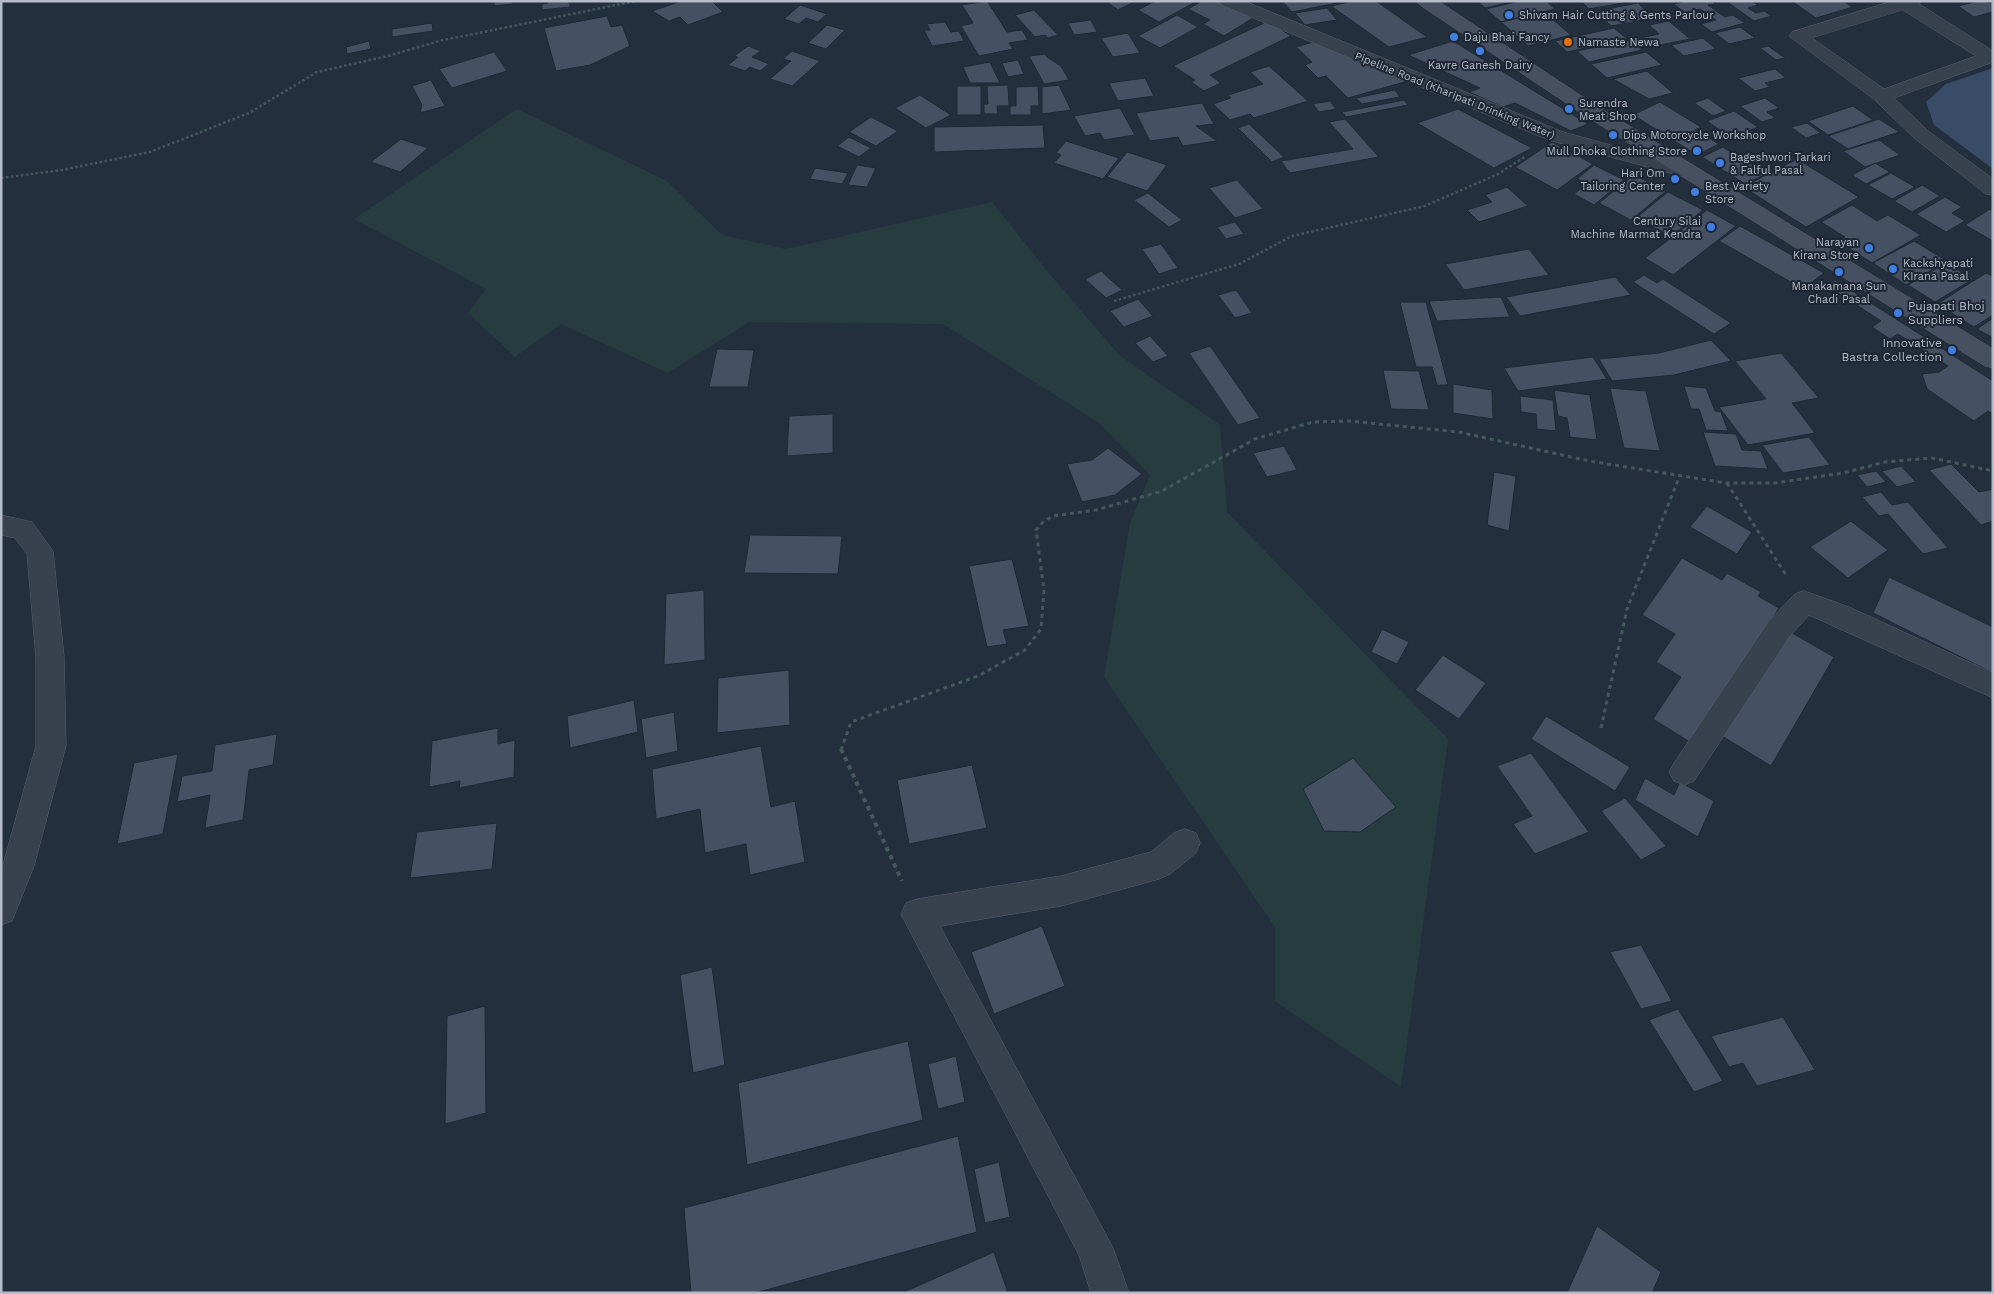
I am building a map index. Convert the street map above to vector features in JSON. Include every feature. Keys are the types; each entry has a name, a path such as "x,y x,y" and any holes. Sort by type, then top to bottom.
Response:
{"main road":[{"path":"1426,1 1588,109 1993,360"}],"street":[{"name":"Pipeline Road (Kharipati Drinking Water)","path":"1228,1 1556,136 1688,172"},
{"path":"1991,56 1907,2 1798,36 1882,96 1898,114 1920,133 1993,189"},
{"path":"1882,96 1991,56"},
{"path":"1,525 23,529 40,551 50,657 51,746 19,866 1,910"},
{"path":"1684,772 1779,628 1804,602 1839,615 1993,686"},
{"path":"1110,1293 1096,1248 917,914 1061,891 1159,864 1185,843"}],"path":[{"path":"1,178 62,170 150,152 249,113 317,72 388,56 439,41 636,1"},
{"path":"1114,300 1240,264 1292,236 1425,206 1498,174 1556,136"},
{"path":"917,914 840,750 851,722 978,676 1026,650 1041,629 1044,590 1036,530 1043,522 1053,516 1096,510 1162,491 1254,439 1313,422 1349,421 1459,432 1590,461 1726,483 1774,483 1843,473 1885,462 1932,458 1993,471"},
{"path":"1601,728 1627,609 1680,475"},
{"path":"1726,483 1804,602"}],"green space":[{"path":"517,109 667,181 722,235 786,249 992,202 1048,272 1119,355 1220,425 1227,512 1448,739 1401,1087 1275,1001 1275,927 1104,677 1130,523 1150,475 1099,423 943,324 749,322 668,373 561,324 515,357 468,313 486,289 354,219"}],"water":[{"path":"1993,68 1993,169 1934,125 1926,102 1946,84"}],"building":[{"path":"494,1 513,1 513,4 494,6"},
{"path":"548,1 570,1 570,7 542,10 542,4 548,3"},
{"path":"682,1 712,1 723,12 688,25 680,17 669,21 652,11"},
{"path":"987,1 1007,32 1022,30 1028,40 1009,43 1013,49 979,56 961,26 973,23 962,5"},
{"path":"1111,1 1136,1 1118,10 1108,3"},
{"path":"1155,1 1197,1 1159,22 1138,10"},
{"path":"1202,1 1219,1 1253,18 1224,36 1203,24 1210,20 1188,9"},
{"path":"1282,1 1335,1 1337,3 1292,12"},
{"path":"1353,1 1376,1 1427,37 1389,47 1331,6"},
{"path":"1477,1 1515,1 1485,8"},
{"path":"1520,1 1546,1 1555,9 1501,22 1486,9"},
{"path":"1581,1 1634,1 1589,9"},
{"path":"1685,1 1712,1 1716,4 1708,5 1725,17 1733,15 1745,23 1712,32 1701,24 1716,20 1700,9 1685,13 1674,4"},
{"path":"1752,1 1758,5 1748,8 1756,13 1764,11 1772,16 1754,21 1727,2"},
{"path":"1843,1 1853,7 1816,18 1793,2"},
{"path":"1979,1 1993,3 1993,12 1974,17 1958,6"},
{"path":"1638,3 1654,18 1611,26 1596,11"},
{"path":"800,5 827,14 818,22 806,18 799,24 784,19"},
{"path":"1327,8 1337,20 1305,25 1295,13"},
{"path":"1034,10 1058,35 1048,38 1045,35 1035,37 1015,15"},
{"path":"1544,12 1571,35 1528,46 1501,22"},
{"path":"1177,15 1198,27 1160,48 1138,36"},
{"path":"607,16 611,27 622,25 630,46 590,65 556,71 544,28"},
{"path":"1091,20 1097,32 1074,35 1068,23"},
{"path":"1268,21 1291,36 1210,75 1221,83 1204,91 1191,82 1195,80 1173,66"},
{"path":"1669,21 1690,39 1645,48 1635,39 1659,34 1649,25"},
{"path":"945,22 951,32 959,31 964,41 932,46 924,30 930,30 927,24"},
{"path":"432,23 433,31 392,37 392,29"},
{"path":"827,25 845,30 826,49 808,43"},
{"path":"1740,27 1755,38 1729,44 1715,33"},
{"path":"1614,28 1627,39 1567,52 1555,41"},
{"path":"1128,33 1140,53 1113,57 1101,38"},
{"path":"1703,38 1716,49 1684,56 1671,45"},
{"path":"1630,40 1642,50 1589,62 1577,51"},
{"path":"369,41 371,49 347,54 346,47"},
{"path":"1453,41 1588,124 1571,131 1515,103 1503,107 1469,92 1480,88 1408,55"},
{"path":"1313,42 1408,81 1348,98 1326,76 1318,78 1305,65 1312,62 1296,47"},
{"path":"748,46 761,51 752,57 769,64 760,71 750,67 745,71 728,65 738,57 734,56"},
{"path":"1768,46 1785,58 1776,60 1760,48"},
{"path":"792,51 820,61 792,86 770,79 791,61 783,59"},
{"path":"494,52 507,71 452,88 439,69"},
{"path":"1646,52 1662,65 1607,78 1591,64"},
{"path":"1045,54 1061,66 1069,80 1044,84 1029,56"},
{"path":"1018,60 1024,74 1008,77 1002,63"},
{"path":"990,62 1000,83 970,83 963,67"},
{"path":"1269,66 1308,101 1254,118 1250,114 1230,120 1213,104 1231,98 1228,95 1263,84 1250,72"},
{"path":"1775,69 1786,78 1765,83 1770,87 1755,91 1738,78"},
{"path":"1647,71 1673,93 1649,99 1613,79"},
{"path":"1145,78 1154,96 1118,101 1109,83"},
{"path":"431,80 445,106 420,113 422,105 412,86"},
{"path":"1008,85 1009,106 997,106 998,114 984,114 984,104 988,104 987,86"},
{"path":"1059,85 1071,110 1042,114 1042,87"},
{"path":"957,86 981,86 981,115 957,115"},
{"path":"1038,86 1039,106 1031,106 1031,115 1010,115 1010,106 1016,106 1016,87"},
{"path":"1395,90 1400,97 1362,104 1356,98"},
{"path":"920,95 951,115 926,128 895,108"},
{"path":"1708,98 1726,111 1713,116 1694,103"},
{"path":"1765,98 1779,108 1767,112 1775,118 1762,122 1740,106"},
{"path":"1404,100 1408,105 1346,117 1342,112"},
{"path":"1330,101 1336,109 1319,112 1313,104"},
{"path":"1660,102 1701,127 1695,130 1719,144 1697,155 1633,115"},
{"path":"1202,103 1214,124 1196,126 1217,141 1183,146 1178,137 1150,141 1136,113"},
{"path":"1853,106 1873,120 1828,135 1808,121"},
{"path":"1120,108 1135,135 1104,140 1100,133 1085,136 1074,116"},
{"path":"1458,109 1532,148 1494,168 1417,123"},
{"path":"1734,111 1758,127 1731,138 1707,121"},
{"path":"871,117 898,131 876,146 849,132"},
{"path":"1345,119 1379,157 1290,173 1281,161 1353,149 1329,122"},
{"path":"1879,119 1899,132 1848,149 1828,136"},
{"path":"1807,123 1821,133 1806,138 1791,127"},
{"path":"1249,124 1284,157 1272,162 1238,128"},
{"path":"1043,125 1045,148 934,152 934,127"},
{"path":"849,137 871,148 859,157 837,146"},
{"path":"401,139 428,148 400,172 371,162"},
{"path":"1879,140 1900,155 1865,167 1843,151"},
{"path":"1066,141 1119,158 1103,179 1054,163 1061,155 1056,153"},
{"path":"1552,142 1593,164 1557,190 1515,167"},
{"path":"1723,147 1766,174 1745,184 1702,157"},
{"path":"1127,152 1167,165 1147,191 1107,177"},
{"path":"1797,159 1859,197 1806,227 1743,187"},
{"path":"1875,163 1890,172 1866,184 1852,175"},
{"path":"857,165 876,168 867,187 848,185"},
{"path":"1594,165 1624,180 1594,205 1574,194 1587,184 1577,179"},
{"path":"815,168 848,173 842,184 810,179"},
{"path":"1891,173 1915,187 1892,199 1868,185"},
{"path":"1634,175 1666,191 1631,220 1599,203"},
{"path":"1237,180 1263,209 1235,218 1209,188"},
{"path":"1922,185 1940,196 1912,212 1894,201"},
{"path":"1507,187 1528,206 1479,222 1467,210 1492,202 1485,195"},
{"path":"1668,192 1703,210 1671,237 1636,218"},
{"path":"1148,193 1182,220 1169,227 1134,200"},
{"path":"1945,197 1962,207 1952,213 1965,221 1946,232 1916,214"},
{"path":"1852,205 1877,221 1888,215 1921,235 1872,263 1838,241 1845,237 1821,222"},
{"path":"1990,209 1993,211 1993,241 1965,225"},
{"path":"1707,210 1736,226 1673,275 1645,258"},
{"path":"1235,222 1244,234 1226,239 1217,227"},
{"path":"1740,226 1824,273 1803,289 1719,241"},
{"path":"1914,241 1947,261 1906,285 1873,263"},
{"path":"1161,244 1178,268 1159,274 1142,249"},
{"path":"1529,249 1549,275 1464,290 1445,264"},
{"path":"1946,263 1973,279 1935,302 1908,285"},
{"path":"1101,271 1122,290 1106,298 1085,279"},
{"path":"1986,273 1993,276 1993,315 1974,327 1937,304"},
{"path":"1644,275 1657,283 1663,279 1731,323 1714,334 1633,282"},
{"path":"1615,277 1631,295 1520,316 1506,297"},
{"path":"1835,280 1993,381 1993,414 1988,411 1974,421 1927,389 1922,374 1939,372 1948,366 1898,334 1890,339 1872,327 1881,321 1826,285"},
{"path":"1236,290 1252,313 1235,318 1218,295"},
{"path":"1501,297 1510,317 1437,321 1429,301"},
{"path":"1138,299 1153,316 1124,327 1110,311"},
{"path":"1400,302 1426,302 1448,385 1437,385 1432,367 1416,367"},
{"path":"1993,318 1993,338 1977,329"},
{"path":"1150,336 1168,356 1153,362 1135,343"},
{"path":"1711,340 1731,361 1674,375 1612,381 1599,359 1659,353"},
{"path":"1210,346 1260,418 1238,425 1189,353"},
{"path":"717,349 754,350 748,387 709,387"},
{"path":"1781,353 1819,398 1792,403 1815,433 1748,445 1719,407 1766,399 1735,361"},
{"path":"1593,357 1607,379 1518,391 1504,368"},
{"path":"1383,370 1419,371 1429,410 1391,409"},
{"path":"1453,384 1492,390 1493,419 1453,413"},
{"path":"1684,386 1706,388 1715,411 1721,412 1728,431 1706,430 1699,409 1691,409"},
{"path":"1610,388 1646,391 1660,451 1624,448"},
{"path":"1554,390 1590,395 1597,440 1570,437 1567,418 1558,416"},
{"path":"1520,396 1553,400 1556,431 1537,429 1536,414 1521,412"},
{"path":"833,414 833,453 787,456 789,416"},
{"path":"1703,432 1736,434 1742,450 1761,451 1768,469 1715,466"},
{"path":"1809,437 1830,465 1783,473 1762,445"},
{"path":"1284,446 1297,470 1267,477 1253,453"},
{"path":"1108,448 1142,474 1115,495 1082,502 1067,464 1092,460"},
{"path":"1951,464 1979,492 1993,489 1993,521 1981,525 1929,470"},
{"path":"1901,466 1916,482 1897,487 1882,471"},
{"path":"1876,471 1886,482 1867,487 1857,475"},
{"path":"1494,472 1516,476 1509,531 1487,525"},
{"path":"1881,492 1892,505 1908,502 1948,548 1923,554 1888,514 1879,516 1862,497"},
{"path":"1707,506 1752,532 1737,554 1690,527"},
{"path":"1851,521 1888,550 1848,578 1810,547"},
{"path":"750,535 842,536 838,574 744,573"},
{"path":"1682,558 1722,580 1727,573 1761,592 1758,596 1779,608 1693,744 1653,719 1681,677 1656,662 1675,634 1642,615"},
{"path":"1012,559 1029,626 1003,630 1007,644 987,647 969,566"},
{"path":"1889,577 1993,627 1993,673 1873,613"},
{"path":"704,590 705,660 664,665 666,594"},
{"path":"1382,629 1409,642 1397,664 1371,652"},
{"path":"1787,630 1834,657 1771,766 1722,736"},
{"path":"1443,655 1486,683 1459,719 1415,690"},
{"path":"789,670 790,725 717,733 718,678"},
{"path":"634,700 638,732 570,748 567,716"},
{"path":"674,712 678,751 646,758 641,719"},
{"path":"1546,716 1630,767 1615,791 1531,739"},
{"path":"498,728 498,744 515,740 514,777 459,788 460,781 429,787 432,741"},
{"path":"277,734 273,765 249,770 243,820 205,828 210,795 177,802 182,776 212,771 215,745"},
{"path":"761,746 771,807 795,801 805,862 750,875 746,844 705,853 700,809 656,819 652,769"},
{"path":"1531,753 1589,832 1535,854 1513,824 1532,816 1497,766"},
{"path":"178,754 163,834 117,844 134,763"},
{"path":"1353,758 1396,807 1360,832 1324,831 1303,789"},
{"path":"972,765 987,828 909,844 897,780"},
{"path":"1645,778 1674,795 1680,782 1714,801 1698,837 1635,800"},
{"path":"1625,798 1666,846 1641,860 1601,811"},
{"path":"497,823 492,869 410,878 417,832"},
{"path":"1042,926 1065,986 994,1014 971,952"},
{"path":"1641,945 1672,1001 1641,1009 1610,952"},
{"path":"712,967 725,1065 693,1073 680,975"},
{"path":"485,1006 486,1113 445,1124 447,1016"},
{"path":"1678,1009 1723,1081 1694,1092 1649,1020"},
{"path":"1783,1017 1815,1070 1757,1086 1743,1063 1729,1067 1711,1036"},
{"path":"908,1041 923,1120 747,1165 738,1083"},
{"path":"956,1056 965,1102 938,1109 928,1064"},
{"path":"958,1136 977,1232 755,1293 691,1293 684,1208"},
{"path":"999,1162 1010,1217 985,1223 974,1169"},
{"path":"1597,1226 1661,1272 1652,1293 1567,1293"},
{"path":"994,1252 1008,1293 902,1293"}],"place":[{"name":"Shivam Hair Cutting & Gents Parlour","path":"1509,15"},
{"name":"Daju Bhai Fancy","path":"1454,37"},
{"name":"Namaste Newa","path":"1568,42"},
{"name":"Kavre Ganesh Dairy","path":"1480,51"},
{"name":"Surendra Meat Shop","path":"1569,109"},
{"name":"Dips Motorcycle Workshop","path":"1613,135"},
{"name":"Mull Dhoka Clothing Store","path":"1697,151"},
{"name":"Bageshwori Tarkari & Falful Pasal","path":"1720,163"},
{"name":"Hari Om Tailoring Center","path":"1675,179"},
{"name":"Best Variety Store","path":"1695,192"},
{"name":"Century Silai Machine Marmat Kendra","path":"1711,227"},
{"name":"Narayan Kirana Store","path":"1869,248"},
{"name":"Kackshyapati KIrana Pasal","path":"1893,269"},
{"name":"Manakamana Sun Chadi Pasal","path":"1839,272"},
{"name":"Pujapati Bhoj Suppliers","path":"1898,313"},
{"name":"Innovative Bastra Collection","path":"1952,350"}]}
